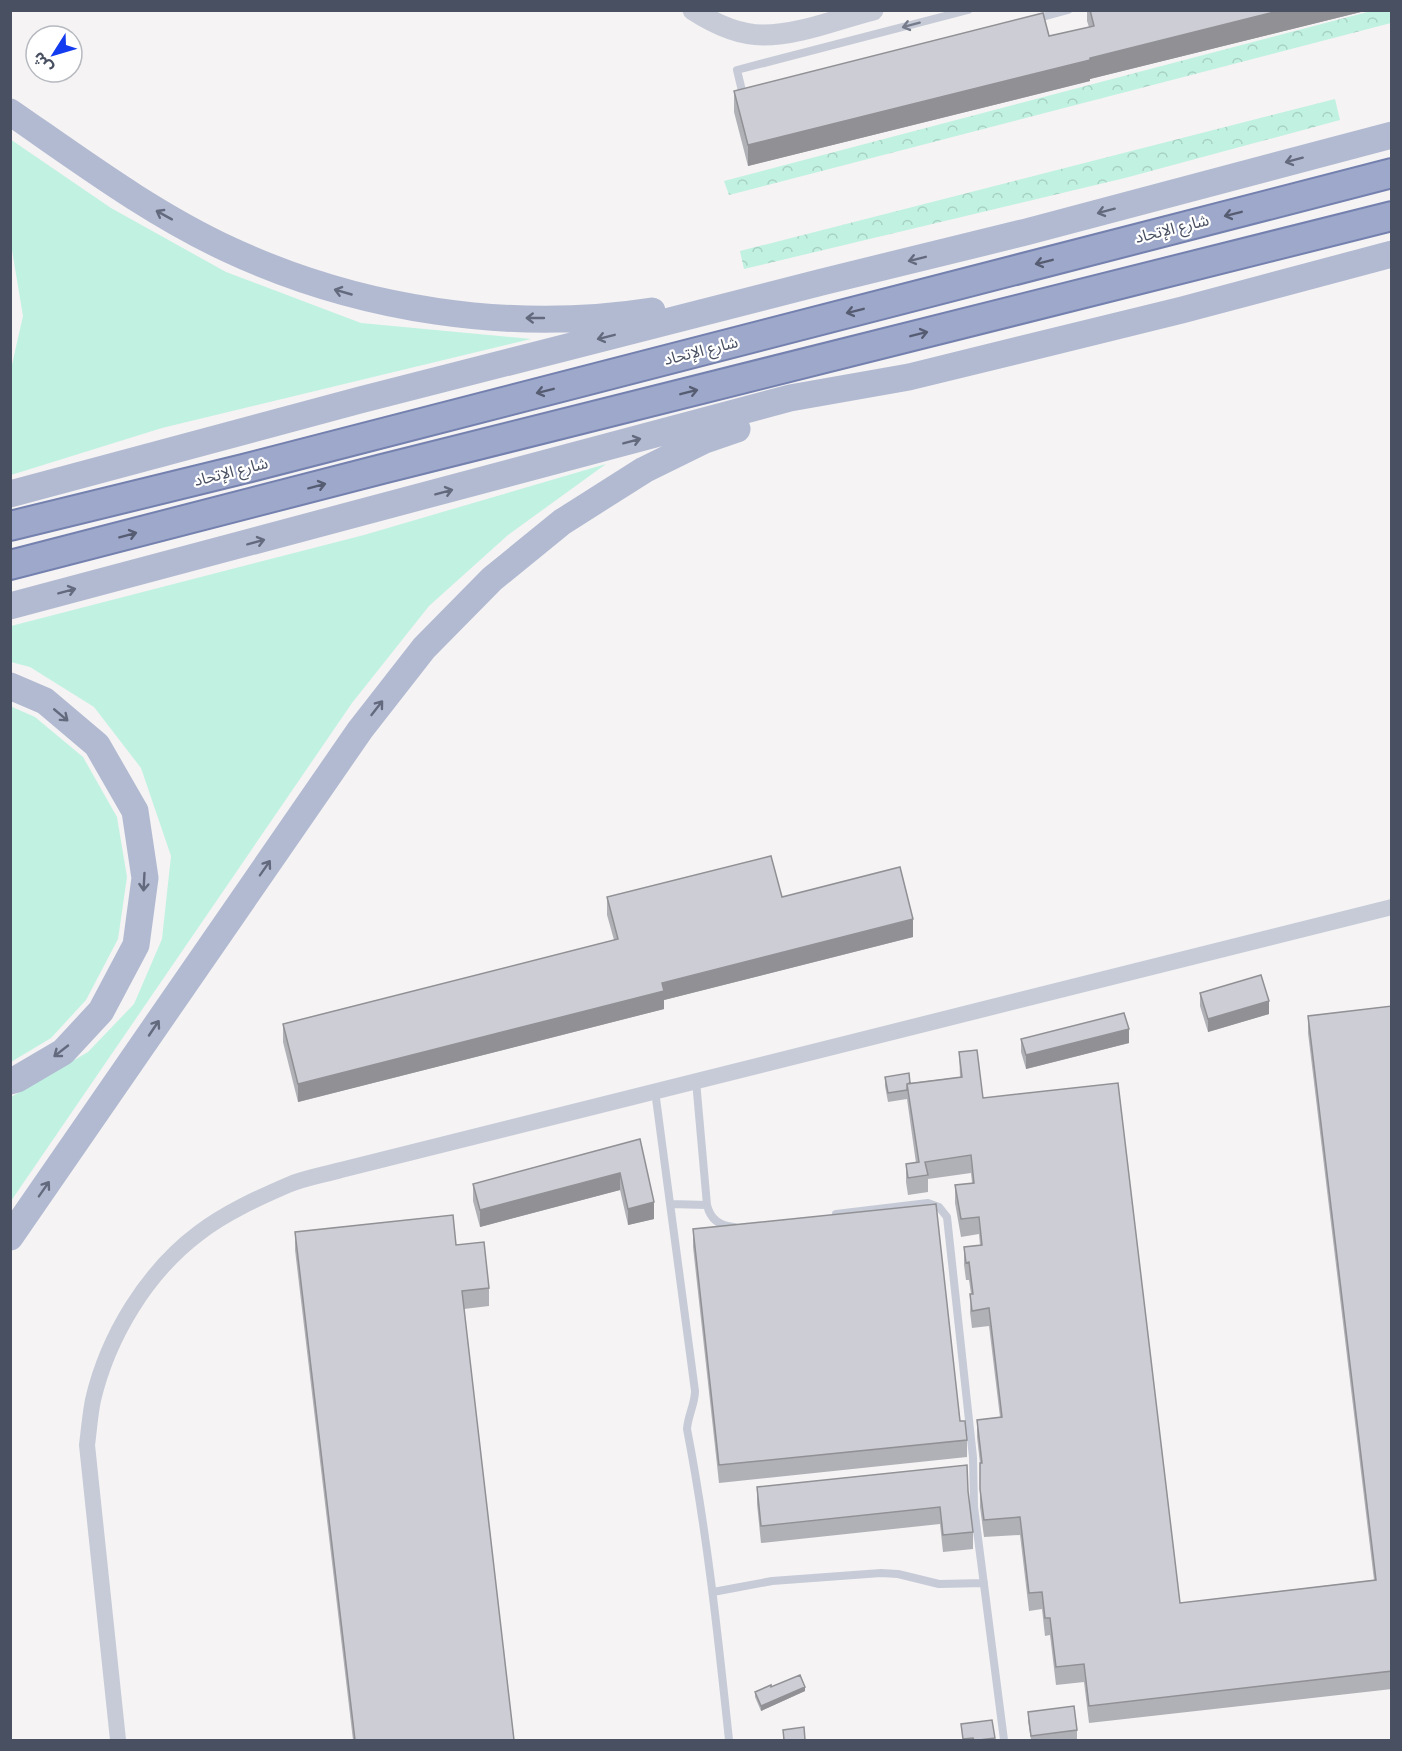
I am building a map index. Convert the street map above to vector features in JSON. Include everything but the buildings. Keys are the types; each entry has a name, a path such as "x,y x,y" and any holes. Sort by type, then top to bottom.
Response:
{"highway":[{"name":"شارع الإتحاد","path":"10,526 243,469 1392,173"},
{"path":"10,565 382,469 1392,216"}],"main road":[{"path":"10,112 156,210 229,250 307,282 380,302 463,314 529,319 580,318 634,314 822,282"},
{"path":"10,494 360,400 1026,232 1330,150 1386,131"},
{"path":"10,1237 360,730 424,648 492,579 562,522 644,470 705,440 780,414 909,377 1182,310 1392,254"},
{"path":"10,606 790,398 909,377"},
{"path":"10,686 45,701 97,745 135,811 145,878 136,945 101,1011 63,1052 10,1081"}],"street":[{"path":"693,10 740,32 762,35 792,32 873,10"},
{"path":"118,1740 87,1445 93,1400 108,1353 127,1313 157,1273 199,1233 244,1206 290,1184 1392,908"}],"lane":[{"path":"755,92 743,95 737,70 968,10"},
{"path":"1022,22 1068,10"},
{"path":"696,1081 707,1205 712,1217 722,1225 746,1226"},
{"path":"655,1092 696,1391 687,1429 697,1479 713,1592 729,1740"},
{"path":"828,1215 928,1203 939,1207 947,1217 973,1457 974,1508 1004,1740"},
{"path":"670,1204 707,1205"},
{"path":"713,1592 772,1581 881,1573 898,1574 939,1584 984,1582"}],"green space":[{"path":"1375,10 1391,11 1391,23 729,195 724,181"},
{"path":"1335,99 1340,120 1125,178 744,269 740,251"},
{"path":"10,139 111,208 226,272 361,323 531,339 162,428 11,475 11,369 23,316 11,244"},
{"path":"606,464 508,535 429,606 352,703 11,1201 11,1097 88,1052 134,1004 162,939 171,856 141,768 94,707 30,667 11,662 11,626 364,535"},
{"path":"10,706 35,717 83,757 117,817 127,877 118,939 86,1000 51,1038 11,1062"}]}
